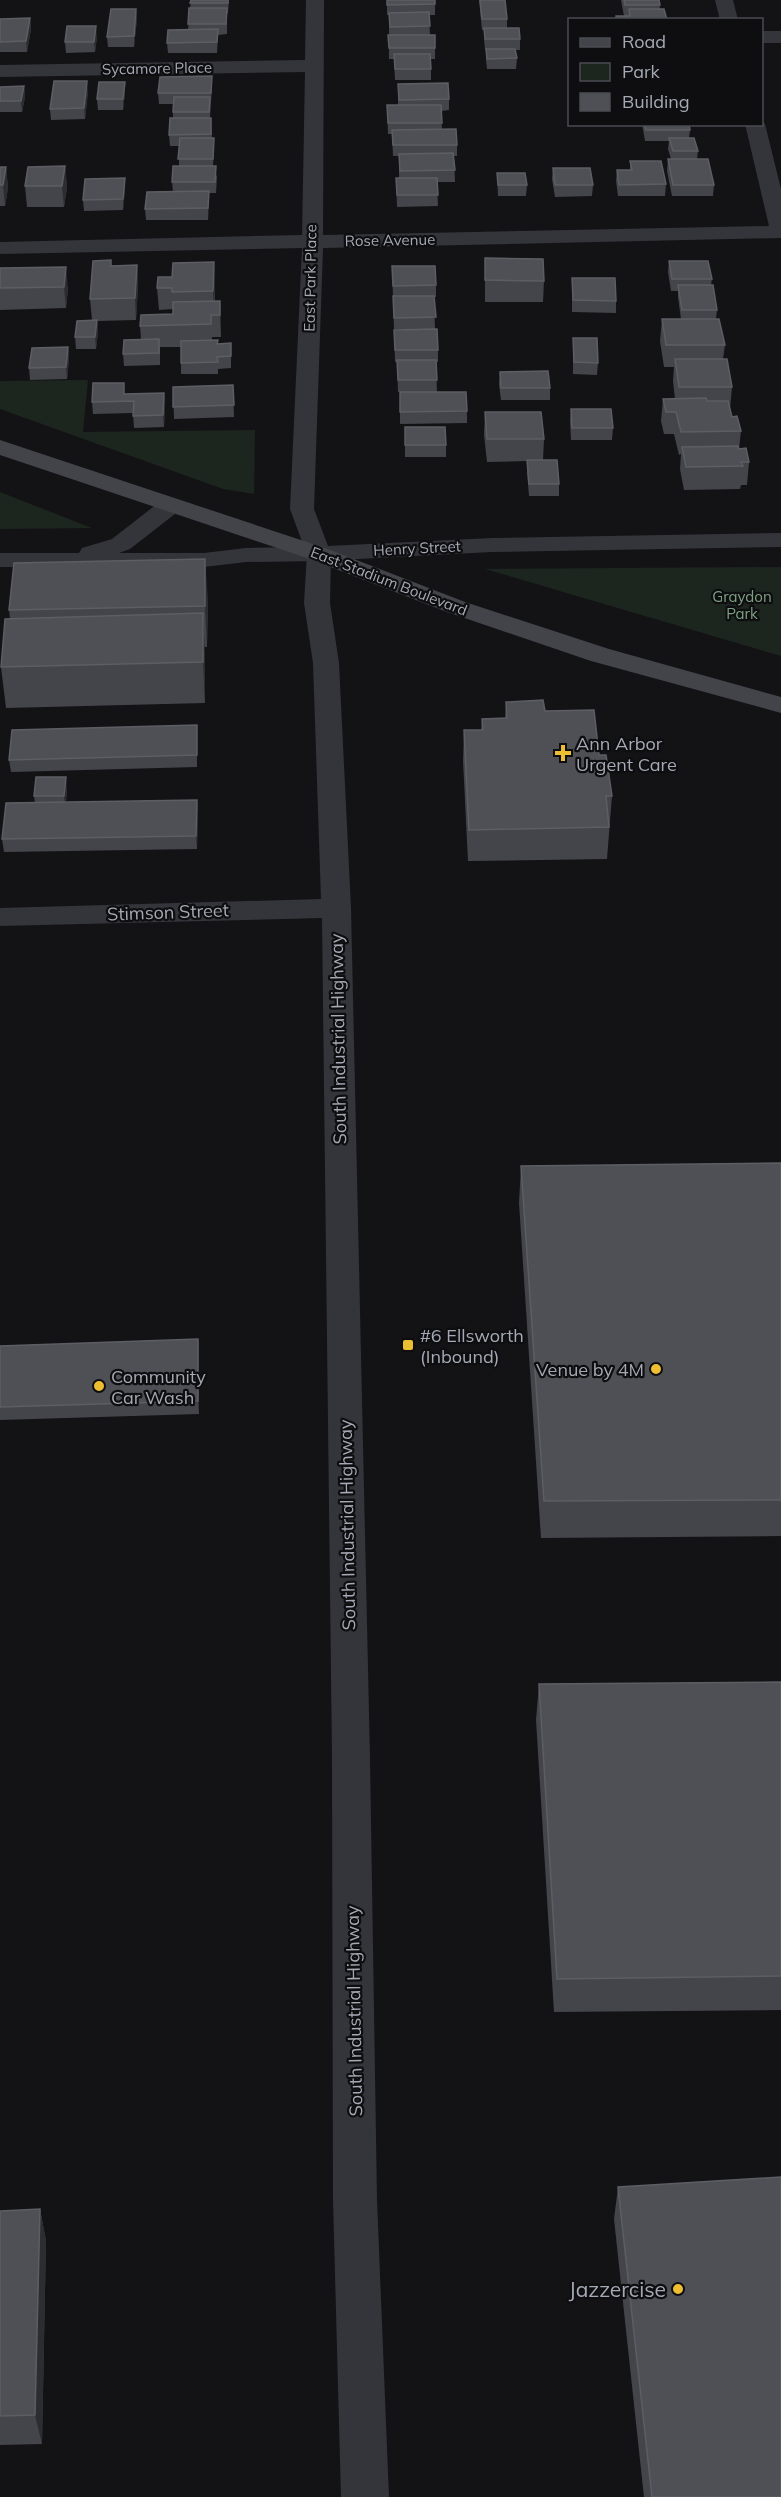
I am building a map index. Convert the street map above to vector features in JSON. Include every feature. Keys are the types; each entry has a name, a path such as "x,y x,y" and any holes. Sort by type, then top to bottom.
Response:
{"main road":[{"name":"East Stadium Boulevard","path":"0,447 319,554 441,603 600,655 781,705"}],"street":[{"name":"East Park Place","path":"315,0 311,241 302,509 319,554"},
{"path":"724,0 728,18"},
{"path":"763,37 781,37"},
{"name":"Sycamore Place","path":"0,70 314,66"},
{"path":"755,126 781,232"},
{"name":"Rose Avenue","path":"0,248 781,232"},
{"name":"Henry Street","path":"54,559 108,550 122,544 171,505"},
{"name":"Henry Street","path":"0,560 204,560 246,555 319,554 492,544 781,540"},
{"name":"South Industrial Highway","path":"319,554 317,603 326,663 336,908 351,1747 355,2200 365,2497"},
{"name":"Stimson Street","path":"0,917 336,908"}],"green space":[{"path":"88,380 83,432 255,430 254,494 223,489 0,409 0,381"},
{"path":"0,492 92,528 0,529"},
{"name":"Graydon Park","path":"781,567 781,656 485,569"}],"building":[{"path":"191,0 228,0 228,3 190,3"},
{"path":"387,0 435,0 435,4 387,5"},
{"path":"480,0 505,0 507,19 482,19"},
{"path":"624,0 659,0 660,5 625,5"},
{"path":"189,8 227,8 226,24 188,24"},
{"path":"111,9 136,9 134,36 107,37"},
{"path":"629,9 664,9 666,18 616,18 616,16 630,16"},
{"path":"429,12 430,26 390,27 389,13"},
{"path":"30,18 26,41 0,42 0,19"},
{"path":"67,26 96,26 94,42 65,42"},
{"path":"484,28 519,28 520,39 485,39"},
{"path":"218,29 217,42 167,43 168,30"},
{"path":"388,35 435,35 435,48 389,48"},
{"path":"486,49 515,49 517,58 487,59"},
{"path":"394,54 430,54 431,69 395,69"},
{"path":"212,76 211,93 158,93 160,77"},
{"path":"54,81 87,81 84,108 50,109"},
{"path":"99,82 125,82 123,99 97,99"},
{"path":"448,83 449,99 399,100 398,84"},
{"path":"24,86 21,101 0,101 0,87"},
{"path":"174,97 210,97 209,112 173,112"},
{"path":"387,105 441,105 442,123 388,123"},
{"path":"170,118 211,118 211,134 169,135"},
{"path":"645,126 689,126 690,130 646,130"},
{"path":"456,129 457,145 393,145 392,130"},
{"path":"180,138 214,138 213,159 178,159"},
{"path":"669,138 694,138 698,151 673,151"},
{"path":"453,153 455,170 400,171 399,154"},
{"path":"668,159 708,159 714,185 673,185"},
{"path":"630,161 661,161 666,184 619,185 617,170 632,170"},
{"path":"65,166 62,186 25,186 28,167"},
{"path":"173,166 216,166 215,182 172,182"},
{"path":"0,167 6,167 3,185 0,185"},
{"path":"553,168 590,168 593,185 555,185"},
{"path":"497,173 525,173 527,185 498,185"},
{"path":"125,178 123,199 83,200 85,179"},
{"path":"396,178 437,178 438,195 397,195"},
{"path":"209,191 208,208 145,209 147,192"},
{"path":"485,258 543,259 544,281 485,280"},
{"path":"111,260 111,266 137,265 135,298 90,299 93,261"},
{"path":"669,261 708,261 712,279 672,279"},
{"path":"214,262 213,291 172,292 172,288 157,288 158,277 172,277 173,263"},
{"path":"392,266 435,266 436,285 393,286"},
{"path":"66,267 64,287 0,288 0,268"},
{"path":"572,278 615,278 616,301 573,300"},
{"path":"678,285 713,285 717,310 682,310"},
{"path":"393,296 434,296 436,317 394,318"},
{"path":"220,301 220,315 211,315 211,324 140,326 141,315 173,314 173,302"},
{"path":"662,319 719,319 725,345 666,345"},
{"path":"97,320 95,337 75,337 77,321"},
{"path":"437,329 438,350 395,350 394,330"},
{"path":"573,338 597,338 598,363 574,362"},
{"path":"159,339 159,353 123,354 124,340"},
{"path":"218,340 217,344 231,343 231,356 217,357 218,362 181,363 181,341"},
{"path":"68,347 66,367 29,368 32,348"},
{"path":"675,359 727,359 732,387 679,387"},
{"path":"397,360 436,360 437,380 398,380"},
{"path":"548,371 550,388 501,388 500,372"},
{"path":"93,383 124,383 124,394 164,393 163,415 133,416 134,401 92,402"},
{"path":"233,385 234,405 173,407 173,387"},
{"path":"400,392 466,392 467,411 400,412"},
{"path":"706,398 707,401 728,401 732,417 737,416 741,431 681,432 676,412 666,412 663,399"},
{"path":"571,409 611,409 613,428 572,428"},
{"path":"485,412 541,412 544,439 487,439"},
{"path":"405,427 445,427 446,445 405,445"},
{"path":"738,446 739,449 746,448 749,462 741,462 743,466 686,467 682,447"},
{"path":"527,460 557,460 559,484 529,484"},
{"path":"205,559 205,606 9,610 14,563"},
{"path":"203,613 203,662 1,667 5,619"},
{"path":"543,700 545,711 594,710 599,755 606,755 612,796 606,796 609,827 469,830 464,730 483,730 482,719 507,718 506,702"},
{"path":"197,725 197,755 9,760 12,730"},
{"path":"36,777 66,777 64,796 34,796"},
{"path":"197,800 196,836 2,839 6,803"},
{"name":"Venue by 4M","path":"781,1163 781,1500 544,1501 521,1166"},
{"name":"Community Car Wash","path":"198,1339 198,1401 0,1407 0,1346"},
{"path":"781,1682 781,1976 557,1979 539,1684"},
{"path":"781,2177 781,2497 652,2497 618,2187"},
{"path":"40,2209 35,2415 0,2416 0,2211"}],"place":[{"name":"Ann Arbor Urgent Care","path":"563,753"},
{"name":"#6 Ellsworth (Inbound)","path":"408,1345"},
{"name":"Venue by 4M","path":"656,1369"},
{"name":"Community Car Wash","path":"99,1386"},
{"name":"Jazzercise","path":"678,2289"}]}
